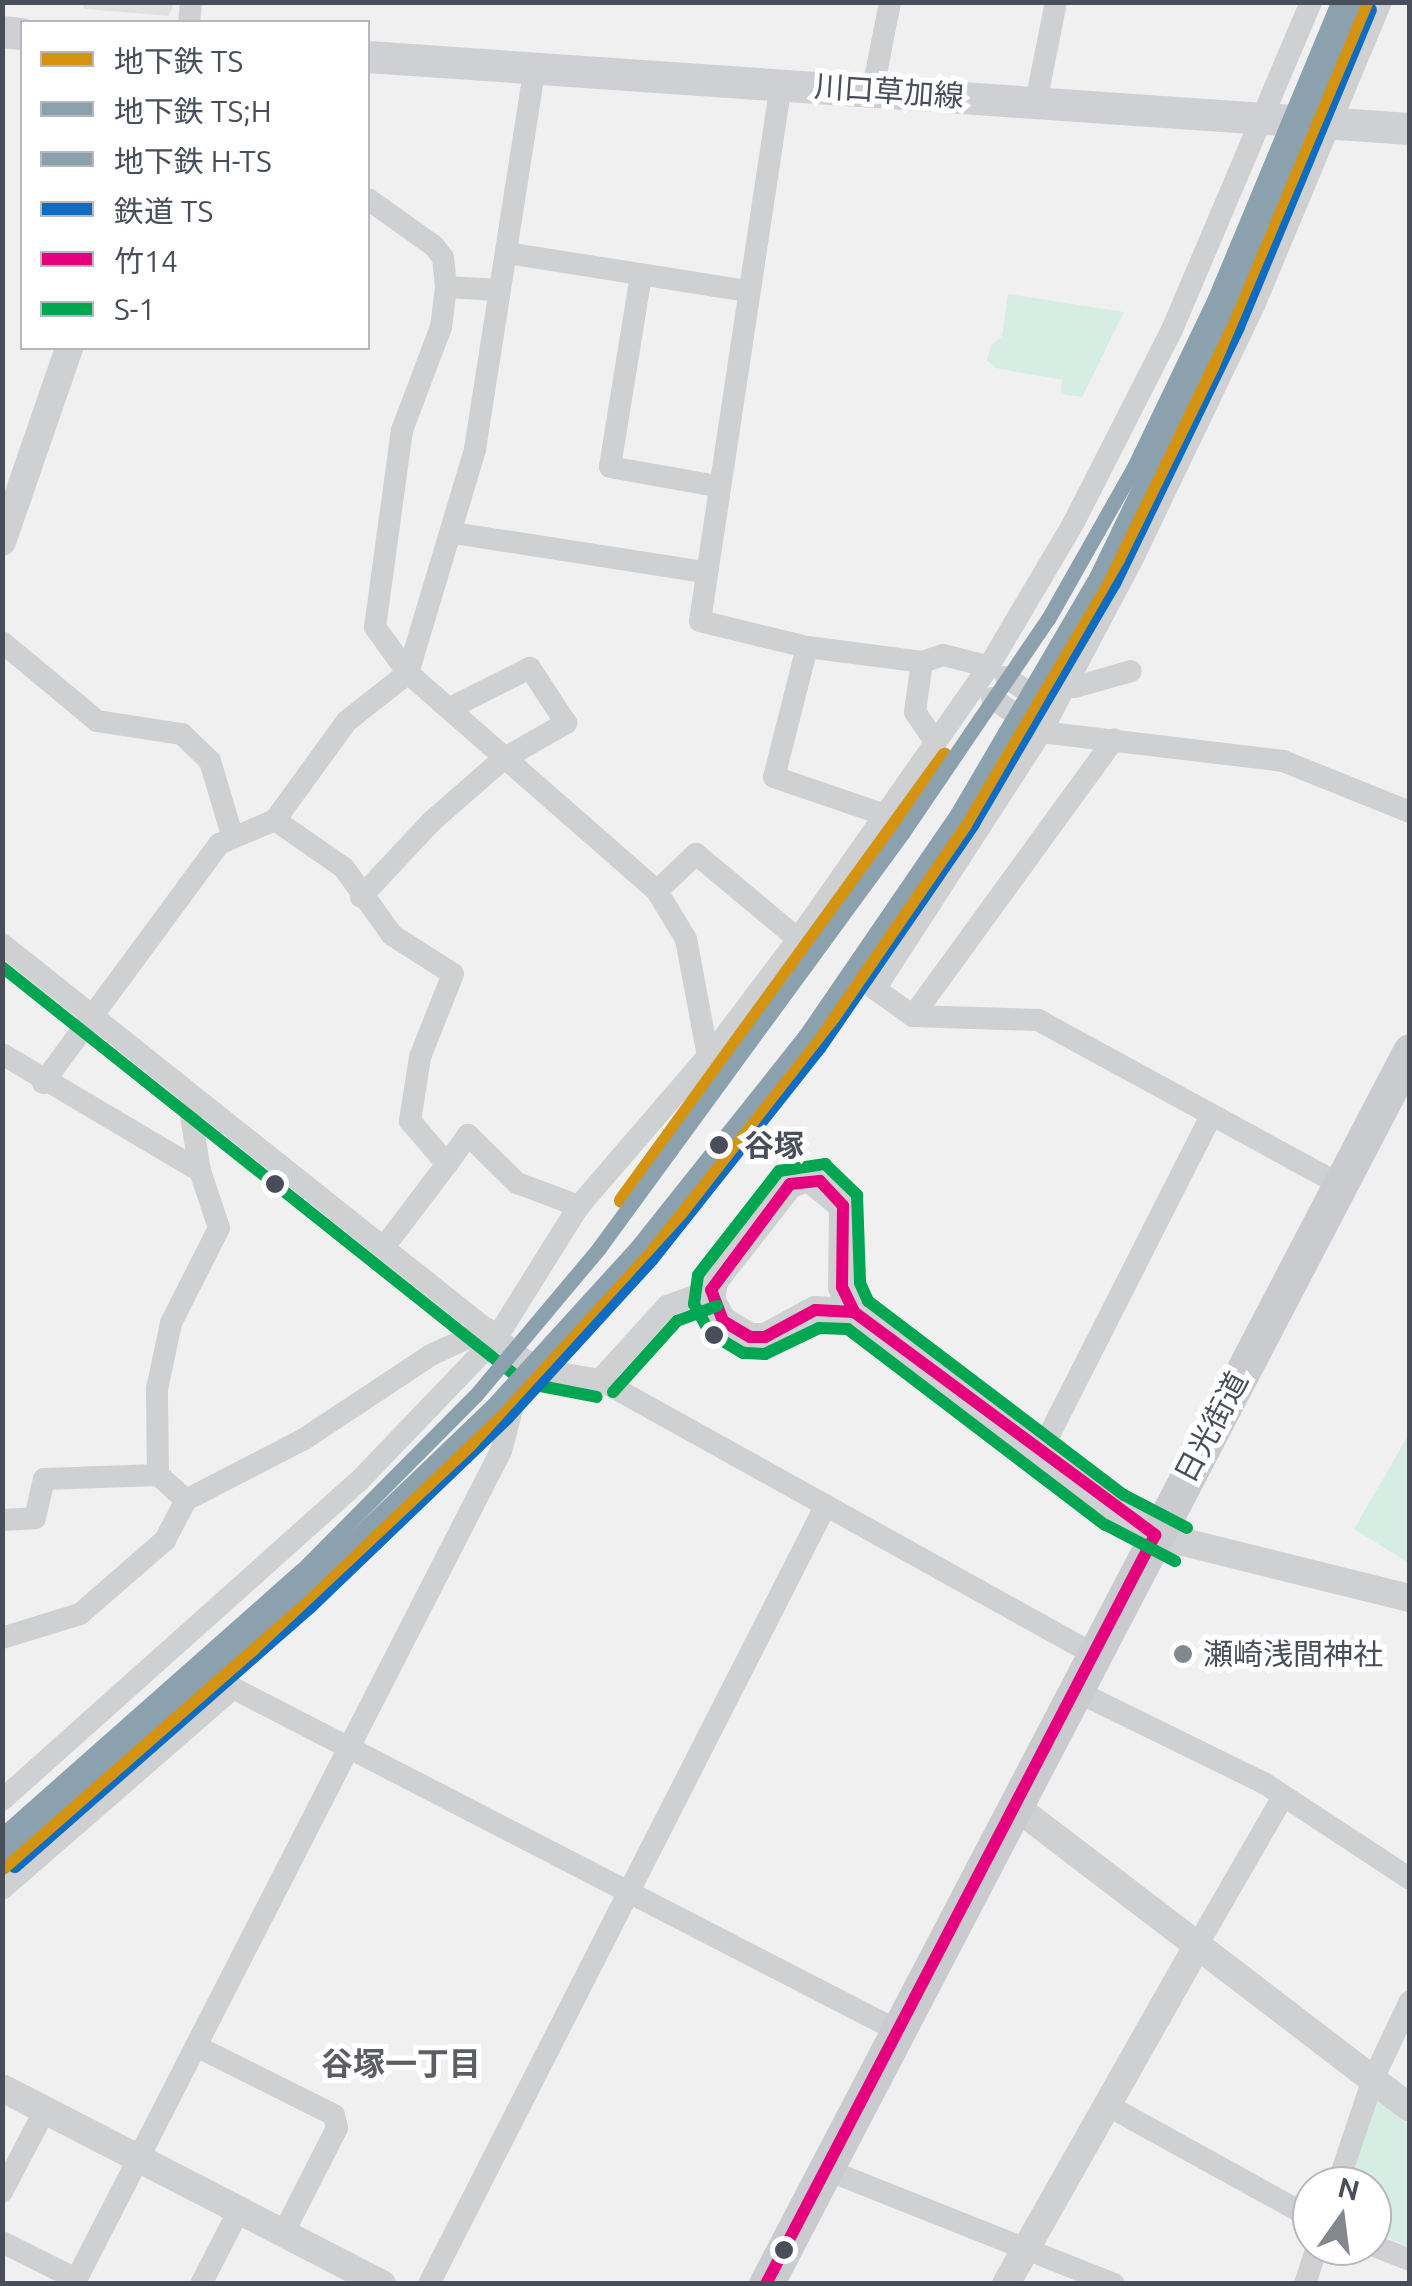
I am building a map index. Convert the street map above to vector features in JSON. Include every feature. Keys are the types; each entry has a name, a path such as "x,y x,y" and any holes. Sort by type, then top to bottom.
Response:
{"main road":[{"name":"川口草加線","path":"370,57 1410,129"},
{"name":"日光街道","path":"766,2284 1410,1051"},
{"path":"854,1312 1155,1535"}],"street":[{"path":"872,89 890,2"},
{"path":"1036,102 1056,2"},
{"path":"2,1800 346,1494 492,1333 579,1206 798,939 936,744 981,691 1136,406 1311,2"},
{"path":"1338,1183 1210,1118 1038,1020 913,1016 875,989 1041,732 1255,303 1381,2"},
{"path":"43,1083 232,835 275,820 347,721 408,672 454,533 475,449 536,66"},
{"path":"780,84 703,572 700,621 807,647 922,662 944,656 995,670 1053,708"},
{"path":"370,200 434,246 444,258 446,287 441,327 406,416 374,610 381,642 408,672 504,759 657,891 686,938 707,1051"},
{"path":"506,253 748,291"},
{"path":"641,275 610,467 717,486"},
{"path":"446,287 498,290"},
{"path":"2,542 68,350"},
{"path":"454,533 703,572"},
{"path":"2,642 97,720 182,734 210,761 232,835"},
{"path":"807,647 774,777 885,816"},
{"path":"922,662 915,712 936,744"},
{"path":"362,897 431,822 504,759 566,723 530,668 450,708"},
{"path":"1066,682 1075,687 1131,671"},
{"path":"981,691 1041,732 1283,761 1410,812"},
{"path":"913,1016 1114,739"},
{"path":"275,820 344,868 392,936 454,974 420,1057 410,1121 446,1164"},
{"path":"657,891 696,854 798,939"},
{"path":"2,944 536,1369 600,1380 1093,1654"},
{"path":"2,1054 43,1083 200,1171"},
{"path":"158,1475 157,1389 171,1324 218,1228 200,1171 190,1110 196,1100"},
{"path":"1040,1453 1210,1118"},
{"path":"384,1247 468,1136 518,1183 579,1206"},
{"path":"600,1380 667,1306 711,1290 790,1184 809,1178 844,1206 842,1287 854,1312 815,1310 766,1338 750,1336 723,1322 711,1290"},
{"path":"2,1638 80,1614 164,1540 186,1500 304,1440 431,1355 492,1333"},
{"path":"2,2242 75,2281 501,1451 525,1360"},
{"path":"2,1520 35,1518 44,1478 158,1475 186,1500"},
{"path":"428,2284 826,1505"},
{"path":"1155,1535 1410,1598"},
{"path":"2,1889 233,1688 898,2031"},
{"path":"1074,1690 1283,1797 1410,1879"},
{"path":"1006,2284 1283,1797"},
{"path":"1014,1806 1410,2108"},
{"path":"1344,2166 1373,2080 1410,2000"},
{"path":"196,2046 334,2115 337,2128 284,2232"},
{"path":"2,2088 382,2284"},
{"path":"1107,2105 1292,2207"},
{"path":"2,2192 44,2110"},
{"path":"826,2169 1114,2284"},
{"path":"201,2284 239,2210"}],"shaded area":[{"path":"81,2 174,3 169,16 85,9"}],"green space":[{"path":"1008,294 1124,312 1082,397 1061,394 1062,380 996,368 987,360 991,345 1002,336"},
{"path":"1409,1434 1410,1562 1409,1563 1354,1529"},
{"path":"1375,2099 1409,2125 1409,2247 1392,2240 1392,2166 1353,2166"}],"metro line":[{"name":"H-TS","path":"2,1835 302,1570 475,1396 599,1248 903,832 1048,619 1135,465 1215,298 1338,2"},
{"name":"TS;H","path":"2,1852 299,1591 494,1404 637,1247 805,1036 957,814 1097,575 1221,319 1353,2"},
{"name":"TS","path":"2,1867 253,1647 469,1444 680,1212 832,1017 964,824 1117,559 1211,367 1365,2"},
{"name":"TS","path":"621,1200 944,755"}],"rail line":[{"name":"TS","path":"14,1865 311,1604 506,1417 651,1258 819,1046 972,823 1113,583 1237,326 1369,9"}],"transit line":[{"name":"S-1","path":"2,967 525,1383 597,1397"},
{"name":"S-1","path":"1105,1525 848,1329 819,1328 765,1354 743,1353 710,1333 694,1304 698,1275 779,1171 825,1164 857,1195 860,1283 868,1301 1124,1495 1187,1528"},
{"name":"竹14","path":"820,1181 843,1206 842,1287 854,1312 815,1310 765,1337 750,1337 723,1321 711,1290 790,1184 820,1181"},
{"name":"S-1","path":"613,1392 677,1321 717,1306"},
{"name":"竹14","path":"854,1312 1155,1535"},
{"name":"S-1","path":"1106,1525 1175,1561"},
{"name":"竹14","path":"766,2284 1155,1535"}],"place":[{"name":"谷塚","path":"719,1145"},
{"name":"瀬崎浅間神社","path":"1183,1654"}],"district":[{"name":"谷塚一丁目","path":"401,2063"}]}
